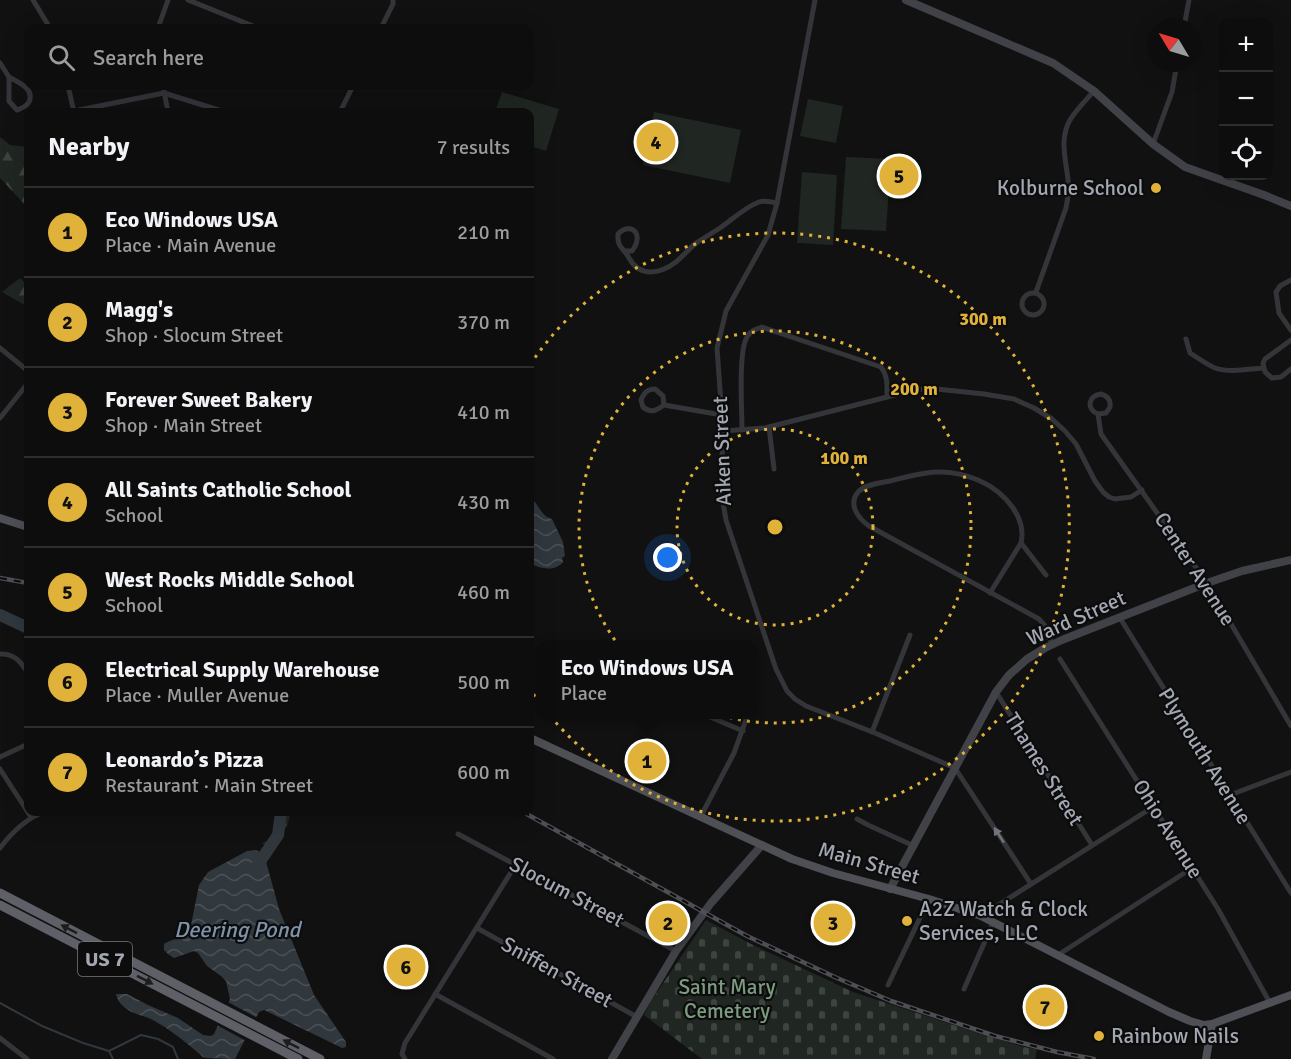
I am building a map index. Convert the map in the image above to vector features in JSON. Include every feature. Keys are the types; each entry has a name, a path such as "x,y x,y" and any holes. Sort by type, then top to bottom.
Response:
{"highway":[{"name":"US 7","path":"0,892 212,1009"},
{"name":"US 7","path":"0,905 259,1033 320,1059"},
{"path":"0,910 65,939"},
{"name":"US 7","path":"259,1033 298,1059"}],"main road":[{"path":"906,0 1053,63 1094,91 1153,144 1185,167 1291,206"},
{"path":"0,518 24,526"},
{"name":"Ward Street","path":"890,889 996,692 1018,666 1052,645 1208,583 1242,571 1291,560"},
{"name":"Main Street","path":"534,740 792,858 981,916 1183,1018 1199,1024 1212,1024"},
{"path":"612,1059 676,951 711,903 762,845"},
{"path":"1206,1059 1212,1024 1291,994"}],"street":[{"path":"33,0 48,24"},
{"path":"159,24 168,0"},
{"path":"188,0 248,24"},
{"path":"383,24 393,0"},
{"name":"Aiken Street","path":"815,0 777,203 768,236 726,311 717,348 723,431 721,491 726,519 780,680 791,696 806,706 943,761 955,768"},
{"path":"1186,18 1189,0"},
{"path":"0,63 9,77 24,86"},
{"path":"1153,144 1172,92 1175,72"},
{"path":"9,77 9,101 16,110 27,105 30,100 27,90"},
{"path":"69,90 73,108"},
{"path":"164,90 167,108"},
{"path":"342,108 351,90"},
{"path":"1036,292 1069,195 1063,146 1066,131 1070,120 1094,91"},
{"path":"93,108 164,93 212,108"},
{"path":"626,251 632,250 637,244 638,237 635,231 629,229 618,234 618,241 620,248 626,251 635,268 642,272 651,272 665,268 747,208 764,201 777,203"},
{"path":"1291,280 1280,286 1276,292 1279,313 1291,330"},
{"path":"1036,292 1043,297 1045,305 1040,313 1033,315 1022,308 1022,304 1025,296 1036,292"},
{"path":"742,430 743,350 748,334 762,327 881,367 887,379 887,397"},
{"path":"1186,339 1190,353 1213,367 1223,370 1263,368"},
{"path":"1291,340 1265,359 1263,363 1263,368 1269,376 1276,378 1291,369"},
{"path":"0,348 24,368"},
{"path":"0,418 24,388"},
{"path":"723,431 769,427 927,388 953,390 1014,399 1034,408 1052,419 1076,444 1103,492 1115,499 1131,497 1142,490"},
{"path":"664,405 663,396 655,389 644,393 641,400 643,407 649,411 654,411 664,405 722,415"},
{"name":"Center Avenue","path":"1098,414 1101,434 1208,583 1291,726"},
{"path":"769,427 774,469"},
{"path":"990,592 1021,543 1022,535 1016,514 1007,500 999,493 983,482 962,475 936,472 865,487 857,494 854,507 856,513 868,526 1041,622 1047,628 1052,645"},
{"path":"1021,543 1046,575"},
{"name":"Plymouth Avenue","path":"1120,618 1291,893"},
{"path":"872,732 910,635"},
{"path":"0,654 12,655 24,668"},
{"name":"Ohio Avenue","path":"1060,659 1231,931 1270,1003"},
{"name":"Thames Street","path":"996,692 1092,845"},
{"path":"715,719 743,731"},
{"path":"701,816 734,753 747,719"},
{"path":"0,757 24,746"},
{"path":"955,768 1031,884"},
{"path":"0,769 24,806"},
{"path":"1230,795 1291,772"},
{"path":"981,916 1154,807"},
{"path":"0,848 31,817"},
{"path":"857,819 914,846"},
{"name":"Slocum Street","path":"458,834 676,951"},
{"path":"403,1057 405,1043 516,864"},
{"path":"1058,955 1192,868"},
{"path":"888,985 929,899"},
{"path":"964,989 993,923"},
{"name":"Sniffen Street","path":"477,928 637,1017"},
{"path":"435,994 552,1059"},
{"path":"0,1038 27,1059"}],"green space":[{"path":"502,92 559,109 546,151 534,147 534,108 496,108"},
{"path":"808,99 843,106 836,143 800,136"},
{"path":"654,112 741,130 730,183 643,165"},
{"path":"0,137 10,145 24,147 24,204 0,178"},
{"path":"846,157 891,159 886,231 841,229"},
{"path":"802,172 837,175 833,245 797,243"},
{"path":"20,278 24,282 24,305 2,292"},
{"path":"283,816 290,816 287,826 276,844 266,847 262,843 272,839"},
{"name":"Saint Mary Cemetery","path":"706,920 853,992 987,1036 1037,1049 1035,1059 702,1059 644,1015"}],"water":[{"path":"534,501 545,515 552,519 563,542 565,556 562,558 563,562 556,567 534,565"},
{"name":"Deering Pond","path":"256,850 264,854 279,909 314,995 346,1042 346,1047 342,1048 264,1010 259,1012 235,1059 207,1058 160,1024 126,1009 118,999 116,994 127,994 178,1018 203,1035 214,1034 230,999 226,981 207,966 198,953 194,951 174,958 164,950 164,944 181,937 190,930 199,885 208,872 247,851"}],"pier":[{"path":"226,1001 259,1019 248,1042 215,1024"}],"waterway":[{"path":"0,615 24,626"},
{"path":"257,866 278,835 280,816"},
{"path":"0,1003 42,1026 109,1051 113,1059"},
{"path":"109,1051 141,1035 158,1039 173,1047 178,1059"}],"railway":[{"path":"0,578 24,582"},
{"path":"530,816 747,936 837,978 891,1001 995,1036 1094,1059"}],"place":[{"name":"All Saints Catholic School","path":"656,142"},
{"name":"West Rocks Middle School","path":"899,176"},
{"name":"Kolburne School","path":"1156,188"},
{"name":"Eco Windows USA","path":"647,761"},
{"name":"A2Z Watch & Clock Services, LLC","path":"907,921"},
{"name":"Magg's","path":"668,923"},
{"name":"Forever Sweet Bakery","path":"833,923"},
{"name":"Electrical Supply Warehouse","path":"406,967"},
{"name":"Leonardo’s Pizza","path":"1045,1007"},
{"name":"Rainbow Nails","path":"1099,1036"}]}
